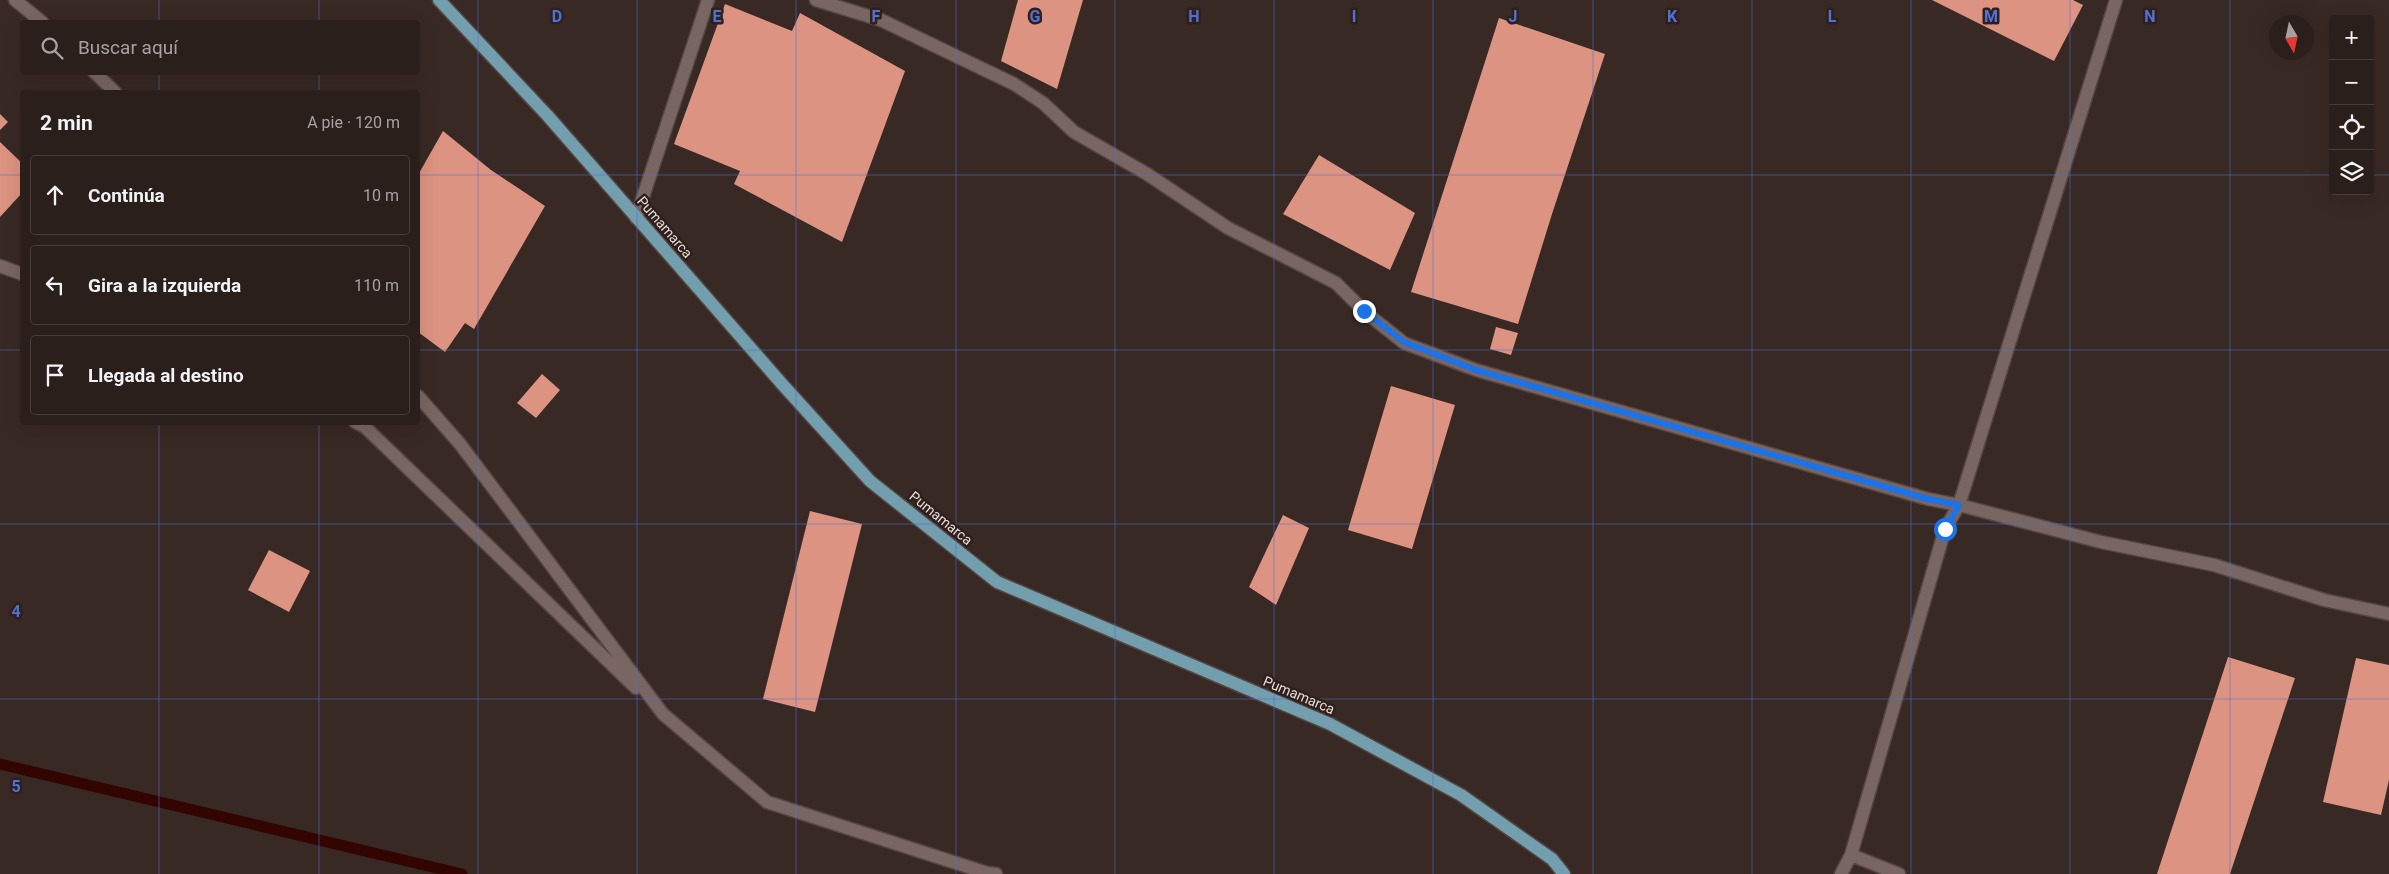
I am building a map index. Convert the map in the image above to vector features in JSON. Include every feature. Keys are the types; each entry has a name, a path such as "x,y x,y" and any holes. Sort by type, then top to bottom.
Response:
{"main road":[{"name":"Pumamarca","path":"439,0 547,115 782,384 870,481 997,582 1330,724 1461,795 1552,859 1564,874"}],"street":[{"path":"15,0 40,20"},
{"path":"636,218 708,0"},
{"path":"816,0 881,20 1014,84 1043,103 1074,132 1147,174 1228,228 1336,283 1364,311 1404,342 1486,373 1919,497 1959,505 2101,542 2214,565 2324,600 2389,614"},
{"path":"1841,874 1850,855 1945,529 1959,505 2116,0"},
{"path":"97,75 113,90"},
{"path":"0,266 20,273"},
{"path":"420,398 460,444 663,714"},
{"path":"360,425 663,714 767,802 987,873 996,874"},
{"path":"1850,855 1899,874"}],"building":[{"path":"1018,0 1083,0 1057,89 1001,61"},
{"path":"1932,0 2073,0 2083,5 2054,61"},
{"path":"725,4 792,31 800,13 905,71 842,242 734,184 740,171 674,144"},
{"path":"1499,18 1605,54 1518,324 1411,292"},
{"path":"0,114 8,122 0,130"},
{"path":"443,131 491,170 545,206 474,329 465,323 445,352 420,333 420,171"},
{"path":"0,142 20,161 20,195 0,217"},
{"path":"1319,155 1415,213 1390,270 1283,214"},
{"path":"1496,327 1518,333 1511,355 1490,349"},
{"path":"542,374 560,390 536,418 517,403"},
{"path":"1391,386 1455,405 1412,549 1348,530"},
{"path":"810,511 862,524 815,712 763,699"},
{"path":"1283,515 1309,528 1276,605 1249,587"},
{"path":"269,550 310,571 289,612 248,590"},
{"path":"2228,657 2295,678 2230,874 2157,874"},
{"path":"2356,658 2389,665 2389,780 2381,815 2323,802"}],"waterway":[{"path":"0,764 462,874"}],"route":[{"path":"1364,311 1404,342 1476,370 1928,499 1959,505 1945,529"}]}
